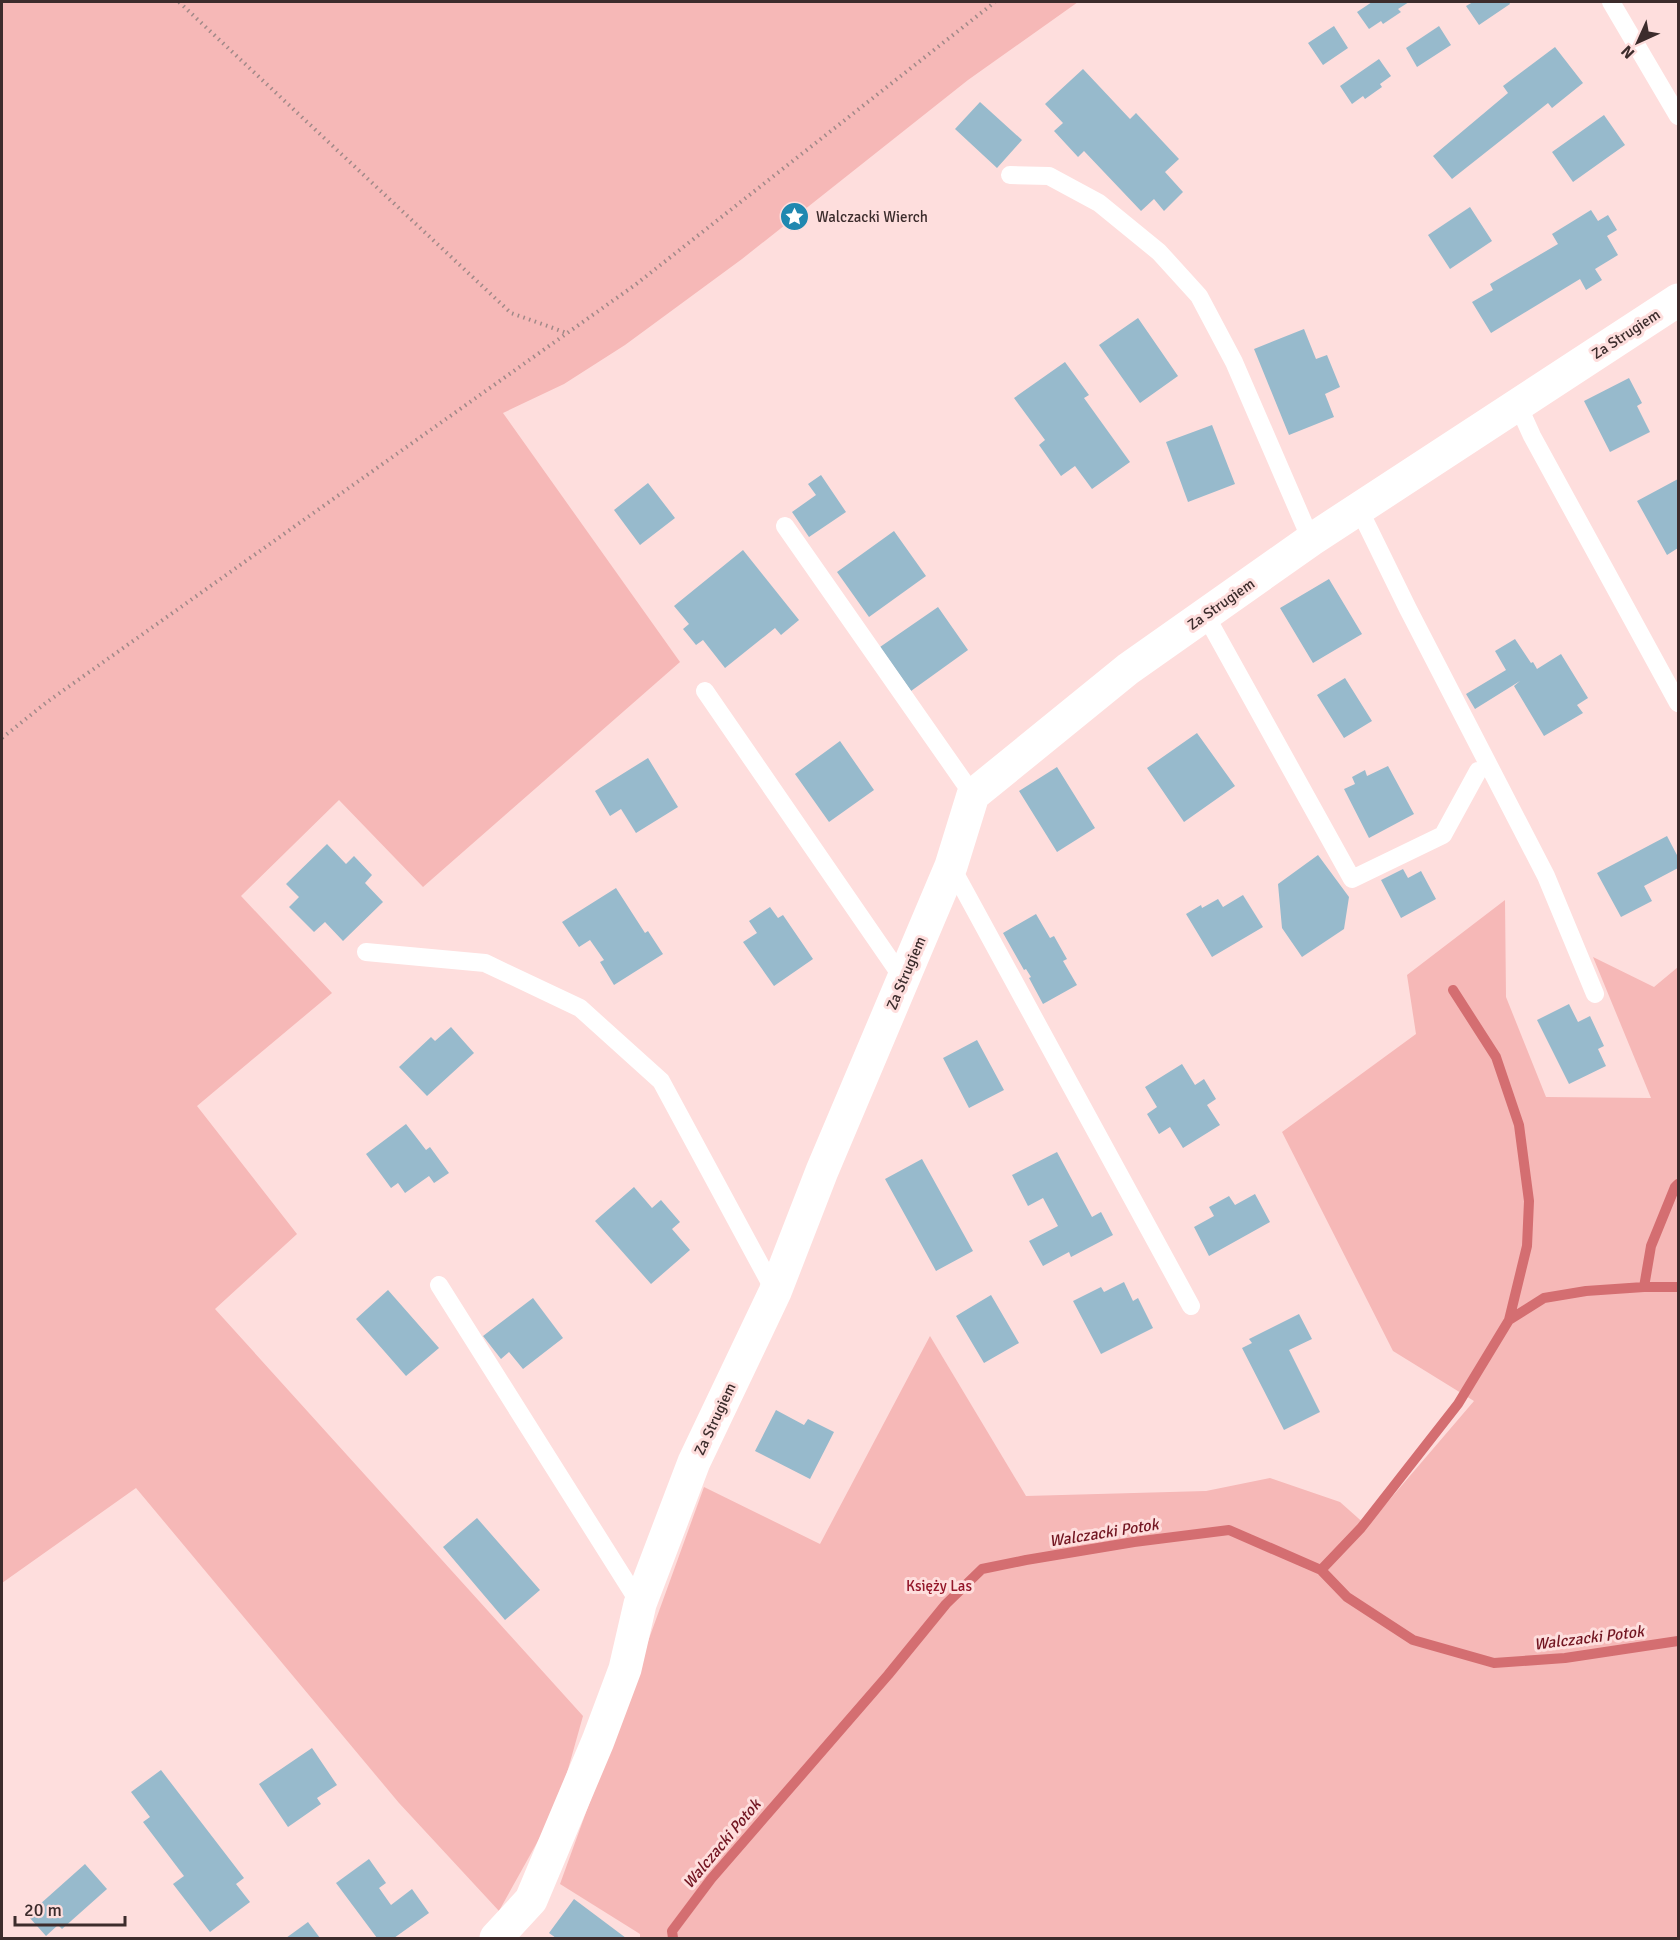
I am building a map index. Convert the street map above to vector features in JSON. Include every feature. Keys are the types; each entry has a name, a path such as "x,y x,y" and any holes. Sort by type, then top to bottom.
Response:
{"street":[{"name":"Za Strugiem","path":"496,1938 531,1900 598,1741 621,1680 640,1604 694,1462 775,1292 822,1171 951,866 973,795 1128,669 1311,540 1678,300"}],"lane":[{"path":"1611,2 1678,116"},
{"path":"1010,175 1049,177 1099,203 1159,252 1199,296 1234,362 1311,540"},
{"path":"1518,405 1532,436 1678,703"},
{"path":"1359,509 1546,876 1595,994"},
{"path":"786,526 973,795"},
{"path":"1206,616 1352,879 1443,835 1478,771"},
{"path":"705,691 904,980"},
{"path":"951,866 1191,1306"},
{"path":"366,952 485,963 579,1008 661,1081 775,1292"},
{"path":"439,1285 640,1604"}],"path":[{"path":"179,2 511,313 568,333"},
{"path":"2,738 56,695 644,278 995,2"}],"green space":[{"path":"2,2 1078,2 968,80 742,259 625,345 564,384 503,413 680,662 423,887 339,800 241,896 332,993 197,1106 297,1234 215,1309 583,1716 558,1805 499,1911 399,1803 136,1488 2,1583"},
{"name":"Księży Las","path":"1505,900 1506,997 1546,1097 1651,1098 1593,957 1654,987 1678,967 1678,1938 640,1938 640,1934 560,1884 704,1487 820,1544 930,1336 1026,1496 1206,1491 1270,1478 1340,1502 1367,1526 1474,1401 1393,1351 1282,1132 1416,1034 1407,975"}],"building":[{"path":"1372,2 1409,2 1398,9 1401,12 1383,24 1381,21 1369,29 1357,12"},
{"path":"1473,2 1509,2 1510,4 1479,25 1466,6"},
{"path":"1334,26 1348,48 1323,65 1308,43"},
{"path":"1439,26 1451,45 1417,67 1406,48"},
{"path":"1555,47 1583,83 1552,108 1548,103 1452,179 1433,156 1508,93 1503,86"},
{"path":"1379,59 1391,76 1380,84 1382,87 1365,99 1363,96 1352,104 1340,86"},
{"path":"1083,69 1130,119 1136,113 1179,159 1165,172 1183,192 1164,211 1154,199 1141,211 1084,151 1078,157 1054,131 1063,123 1045,104"},
{"path":"980,102 1022,140 997,168 955,129"},
{"path":"1604,115 1625,145 1573,182 1552,152"},
{"path":"1470,207 1492,241 1450,269 1428,235"},
{"path":"1591,210 1598,221 1608,215 1617,230 1607,236 1618,255 1595,269 1602,280 1586,290 1580,279 1491,333 1472,302 1493,290 1490,284 1558,244 1552,234"},
{"path":"1138,318 1178,376 1140,403 1099,345"},
{"path":"1304,329 1316,359 1327,355 1340,387 1325,394 1334,417 1289,435 1254,349"},
{"path":"1065,362 1089,395 1084,398 1130,462 1092,489 1075,466 1061,476 1039,445 1045,440 1014,398"},
{"path":"1629,378 1642,403 1637,406 1650,432 1610,452 1584,401"},
{"path":"1212,425 1235,484 1188,502 1166,442"},
{"path":"821,475 846,512 809,537 792,512 816,495 808,484"},
{"path":"1678,479 1678,548 1667,555 1637,501"},
{"path":"648,483 675,518 640,545 614,510"},
{"path":"894,531 926,576 869,617 837,572"},
{"path":"743,550 799,620 781,635 775,628 725,668 703,640 696,645 683,629 689,624 674,606"},
{"path":"1329,579 1362,634 1313,663 1280,608"},
{"path":"938,607 968,650 911,691 880,647"},
{"path":"1515,639 1537,669 1561,654 1588,698 1577,705 1583,713 1544,736 1514,686 1520,681 1475,709 1466,694 1506,670 1495,651"},
{"path":"1345,678 1372,721 1344,738 1317,695"},
{"path":"1197,733 1235,786 1184,822 1147,768"},
{"path":"840,741 874,790 829,822 795,774"},
{"path":"648,758 678,807 636,833 621,809 610,816 595,791"},
{"path":"1388,766 1414,814 1369,838 1344,789 1355,784 1352,777 1365,770 1367,776"},
{"path":"1057,767 1095,828 1057,852 1019,791"},
{"path":"1667,836 1678,857 1678,868 1644,886 1652,901 1621,917 1597,873"},
{"path":"327,844 346,864 354,856 372,875 365,883 383,902 343,941 325,922 314,932 289,907 299,897 286,884"},
{"path":"1318,855 1349,897 1344,929 1302,957 1282,928 1278,884"},
{"path":"1403,869 1408,878 1421,871 1436,899 1401,918 1381,880"},
{"path":"616,888 645,933 648,931 663,954 614,985 600,962 604,960 590,940 579,947 562,922"},
{"path":"1243,895 1263,927 1212,957 1186,914 1218,899 1223,907"},
{"path":"770,907 778,918 783,915 813,959 774,986 743,942 757,933 749,921"},
{"path":"1036,914 1050,938 1054,936 1067,959 1063,961 1077,985 1043,1004 1029,978 1031,977 1026,969 1024,970 1003,933"},
{"path":"1569,1004 1578,1022 1590,1016 1604,1046 1598,1049 1606,1066 1569,1084 1537,1020"},
{"path":"451,1027 474,1053 427,1096 399,1067 431,1037 435,1041"},
{"path":"977,1040 1004,1090 969,1108 943,1058"},
{"path":"1182,1064 1195,1085 1204,1079 1216,1099 1207,1105 1220,1125 1183,1148 1170,1127 1159,1134 1147,1114 1157,1107 1145,1087"},
{"path":"406,1124 426,1150 430,1147 449,1173 434,1183 429,1176 405,1193 398,1183 391,1188 366,1154"},
{"path":"1057,1152 1092,1217 1101,1212 1113,1235 1071,1257 1069,1252 1043,1266 1029,1241 1058,1226 1043,1198 1028,1206 1012,1175"},
{"path":"922,1159 973,1251 936,1271 885,1179"},
{"path":"634,1187 652,1208 661,1200 680,1222 672,1229 690,1250 651,1284 595,1221"},
{"path":"1255,1194 1270,1222 1209,1256 1194,1227 1214,1216 1209,1207 1229,1196 1235,1205"},
{"path":"1124,1282 1133,1301 1138,1298 1153,1328 1101,1354 1073,1301 1101,1287 1104,1292"},
{"path":"388,1290 439,1348 406,1376 356,1319"},
{"path":"991,1295 1019,1343 984,1363 956,1316"},
{"path":"533,1298 563,1338 523,1369 509,1352 501,1359 483,1336"},
{"path":"1299,1314 1312,1339 1289,1350 1320,1412 1284,1430 1242,1348 1252,1343 1249,1339"},
{"path":"776,1410 804,1425 808,1419 834,1432 810,1479 755,1451"},
{"path":"477,1518 540,1590 505,1620 443,1547"},
{"path":"312,1748 337,1785 317,1798 321,1804 288,1827 259,1784"},
{"path":"161,1770 244,1878 236,1884 250,1902 210,1932 173,1884 184,1876 143,1822 150,1817 131,1792"},
{"path":"369,1859 386,1883 379,1888 391,1905 412,1889 429,1913 394,1938 377,1938 336,1883"},
{"path":"85,1864 107,1889 62,1929 58,1925 46,1936 29,1917 41,1906 39,1905"},
{"path":"574,1899 626,1938 556,1938 549,1933"},
{"path":"308,1922 320,1938 286,1938"}],"waterway":[{"path":"1453,990 1496,1057 1519,1125 1529,1201 1527,1246 1509,1320"},
{"path":"1321,1570 1361,1528 1458,1404 1509,1320 1544,1298 1586,1291 1644,1287 1651,1246 1678,1184"},
{"path":"1644,1287 1678,1287"},
{"name":"Walczacki Potok","path":"673,1938 672,1931 711,1879 888,1675 946,1604 982,1569 1134,1542 1229,1530 1321,1570 1347,1597 1413,1640 1494,1663 1565,1658 1678,1641"}],"place":[{"name":"Walczacki Wierch","path":"795,217"}]}
